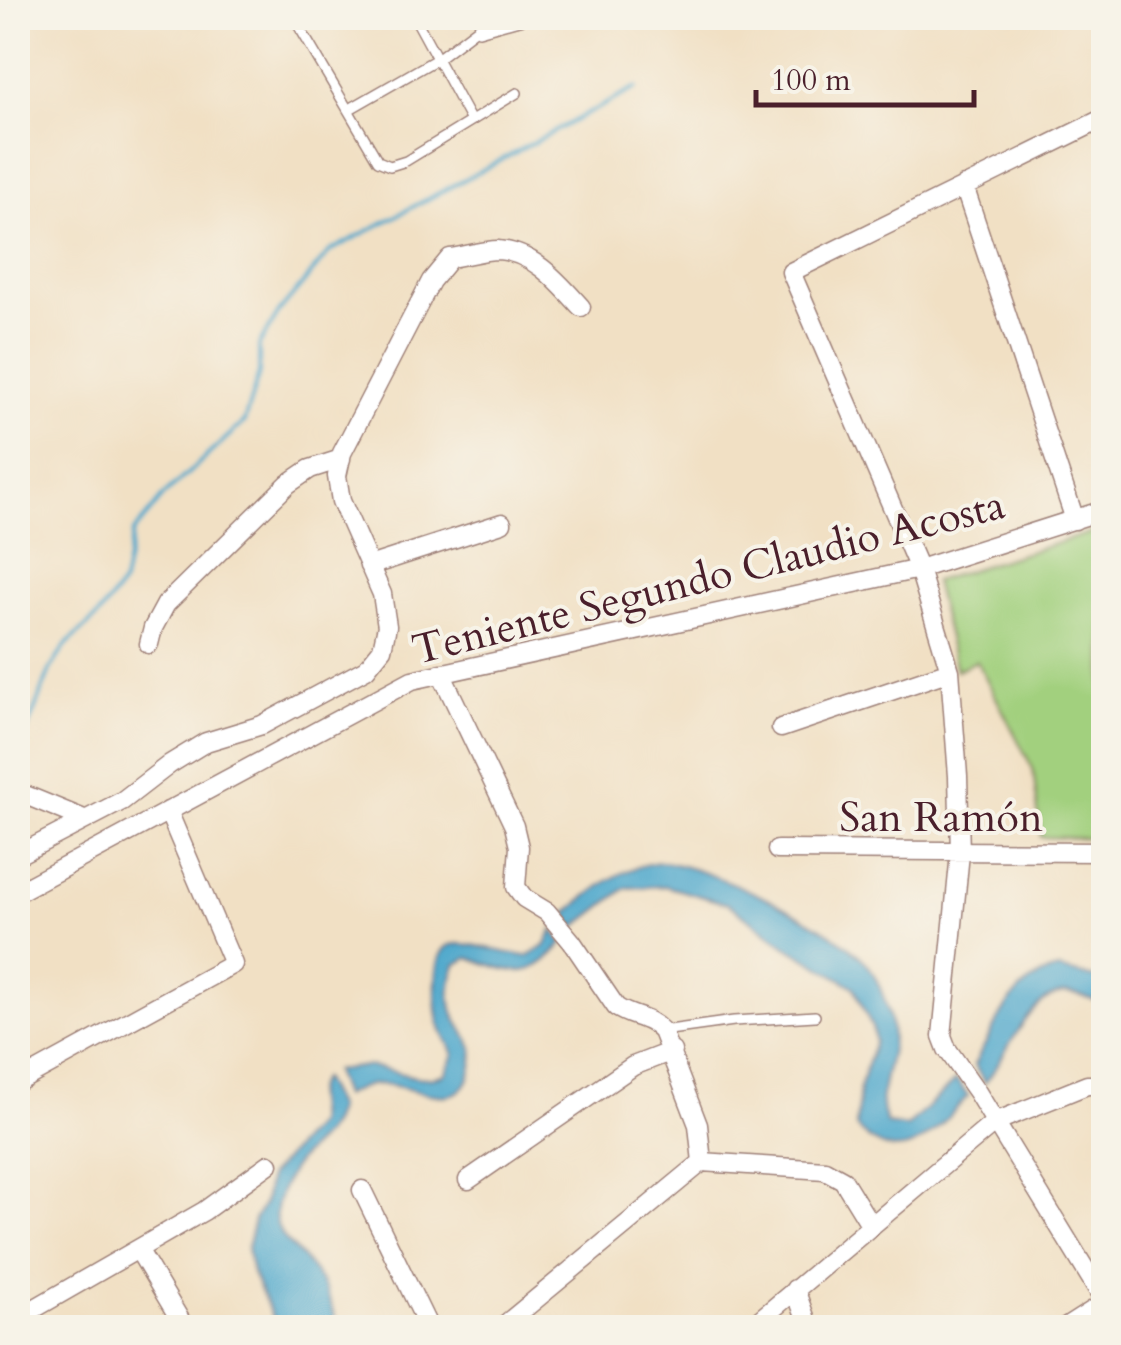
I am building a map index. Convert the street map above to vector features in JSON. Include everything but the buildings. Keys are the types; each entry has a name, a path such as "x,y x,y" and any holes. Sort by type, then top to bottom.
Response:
{"street":[{"path":"1065,1328 1104,1302 977,1092 947,1050 942,1036 960,853 950,672 918,569 791,272 1104,118"},
{"path":"964,186 1075,520"},
{"path":"18,855 122,801 206,742 262,725 366,669 382,649 387,626 382,594 341,500 337,476 341,460 431,281 450,258 498,250 524,258 544,268 582,307"},
{"path":"149,644 166,604 288,484 310,469 341,460"},
{"name":"Teniente Segundo Claudio Acosta","path":"18,892 412,680 918,569 1104,510"},
{"path":"369,566 502,523"},
{"path":"441,672 514,826 519,847 516,887 524,898 556,922 616,1007 626,1014 652,1020 662,1031 698,1125 702,1162"},
{"path":"780,728 950,672"},
{"path":"18,792 84,819"},
{"path":"122,801 137,828"},
{"path":"18,1082 233,964 168,811"},
{"name":"San Ramón","path":"777,850 1104,852"},
{"path":"468,1180 616,1076 672,1051"},
{"path":"750,1328 995,1122 1087,1085 1104,1085"},
{"path":"501,1328 702,1162 825,1170 843,1180 870,1224"},
{"path":"18,1318 204,1211 269,1164"},
{"path":"362,1190 429,1328"},
{"path":"138,1248 185,1328"},
{"path":"795,1289 810,1328"}],"lane":[{"path":"294,18 378,160 390,166 406,162 517,93"},
{"path":"415,18 471,121"},
{"path":"348,110 436,59 491,18"},
{"path":"477,31 526,18"},
{"path":"662,1031 815,1016"}],"green space":[{"path":"1103,529 1103,839 1041,837 1033,769 977,661 956,670 934,581"}],"water":[{"path":"659,862 707,874 772,901 833,936 870,968 891,1026 891,1051 882,1100 887,1124 907,1127 956,1080 968,1096 917,1143 888,1148 873,1141 856,1127 860,1086 875,1041 854,987 786,946 728,904 665,886 626,888 574,928 567,913 588,895 621,874"},
{"path":"553,930 563,943 530,970 509,970 468,958 455,965 451,1006 473,1050 473,1065 464,1087 444,1095 375,1084 343,1096 334,1071 369,1067 418,1077 445,1074 454,1055 440,1026 436,982 440,958 450,945 466,944 528,956 545,946"},
{"path":"1058,969 1103,980 1103,1003 1064,993 1039,1005 1018,1030 985,1083 974,1065 998,1019 1028,984"},
{"path":"322,1078 337,1108 329,1128 291,1171 276,1209 276,1222 322,1284 337,1323 336,1327 277,1327 252,1273 247,1248 254,1220 264,1203 269,1176 316,1124 315,1095"}],"waterway":[{"path":"24,737 51,668 67,644 99,615 123,583 133,533 164,495 244,422 259,373 259,345 279,312 330,251 636,88"}]}
